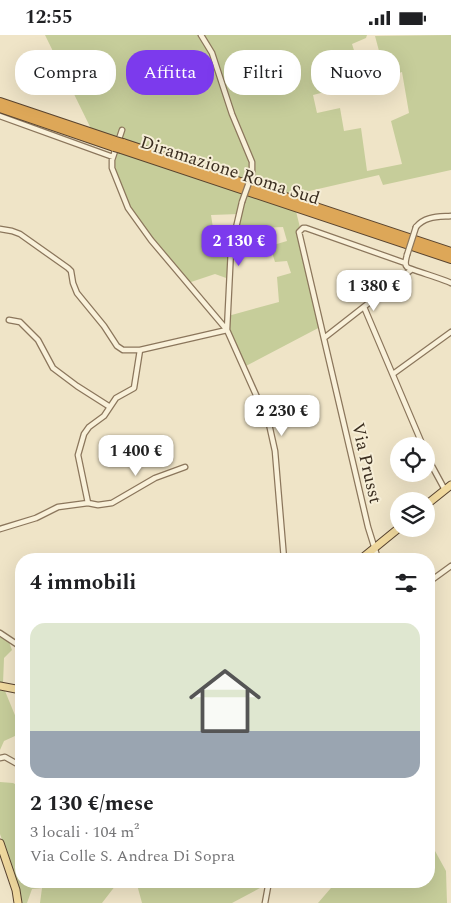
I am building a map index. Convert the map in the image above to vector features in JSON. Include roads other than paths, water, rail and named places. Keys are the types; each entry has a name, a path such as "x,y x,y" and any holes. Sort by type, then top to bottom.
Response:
{"highway":[{"name":"Diramazione Roma Sud","path":"0,102 118,145"},
{"name":"Diramazione Roma Sud","path":"0,108 450,255"}],"main road":[{"path":"435,498 451,485"},
{"path":"369,553 390,536"},
{"path":"0,686 15,689"},
{"path":"0,843 15,887"},
{"path":"15,888 18,903"}],"street":[{"path":"201,35 212,53 232,114 252,162 252,174 242,202 231,249 227,330"},
{"path":"0,116 113,157"},
{"path":"122,130 113,157 113,173 133,216 227,330 271,430 277,472 284,553"},
{"path":"451,216 431,217 422,221 416,227 405,263 411,270 430,274 451,283"},
{"name":"Via Prusst","path":"376,553 299,235 300,230 306,228 405,263"},
{"path":"0,229 18,233 68,268 71,271 72,283 77,293 104,325 116,345 123,349 140,350 227,330"},
{"path":"324,337 411,270"},
{"path":"364,307 418,437"},
{"path":"10,320 20,322 37,339 53,368 110,407"},
{"path":"393,374 451,332"},
{"path":"88,503 78,457 86,429 104,416 116,398 135,386 140,350"},
{"path":"0,529 36,518 58,507 88,503 98,505 114,503 154,478 185,467"},
{"path":"435,472 445,490"},
{"path":"435,578 451,566"},
{"path":"0,633 15,643"},
{"path":"0,757 5,757 15,763"},
{"path":"265,903 268,888"}]}
